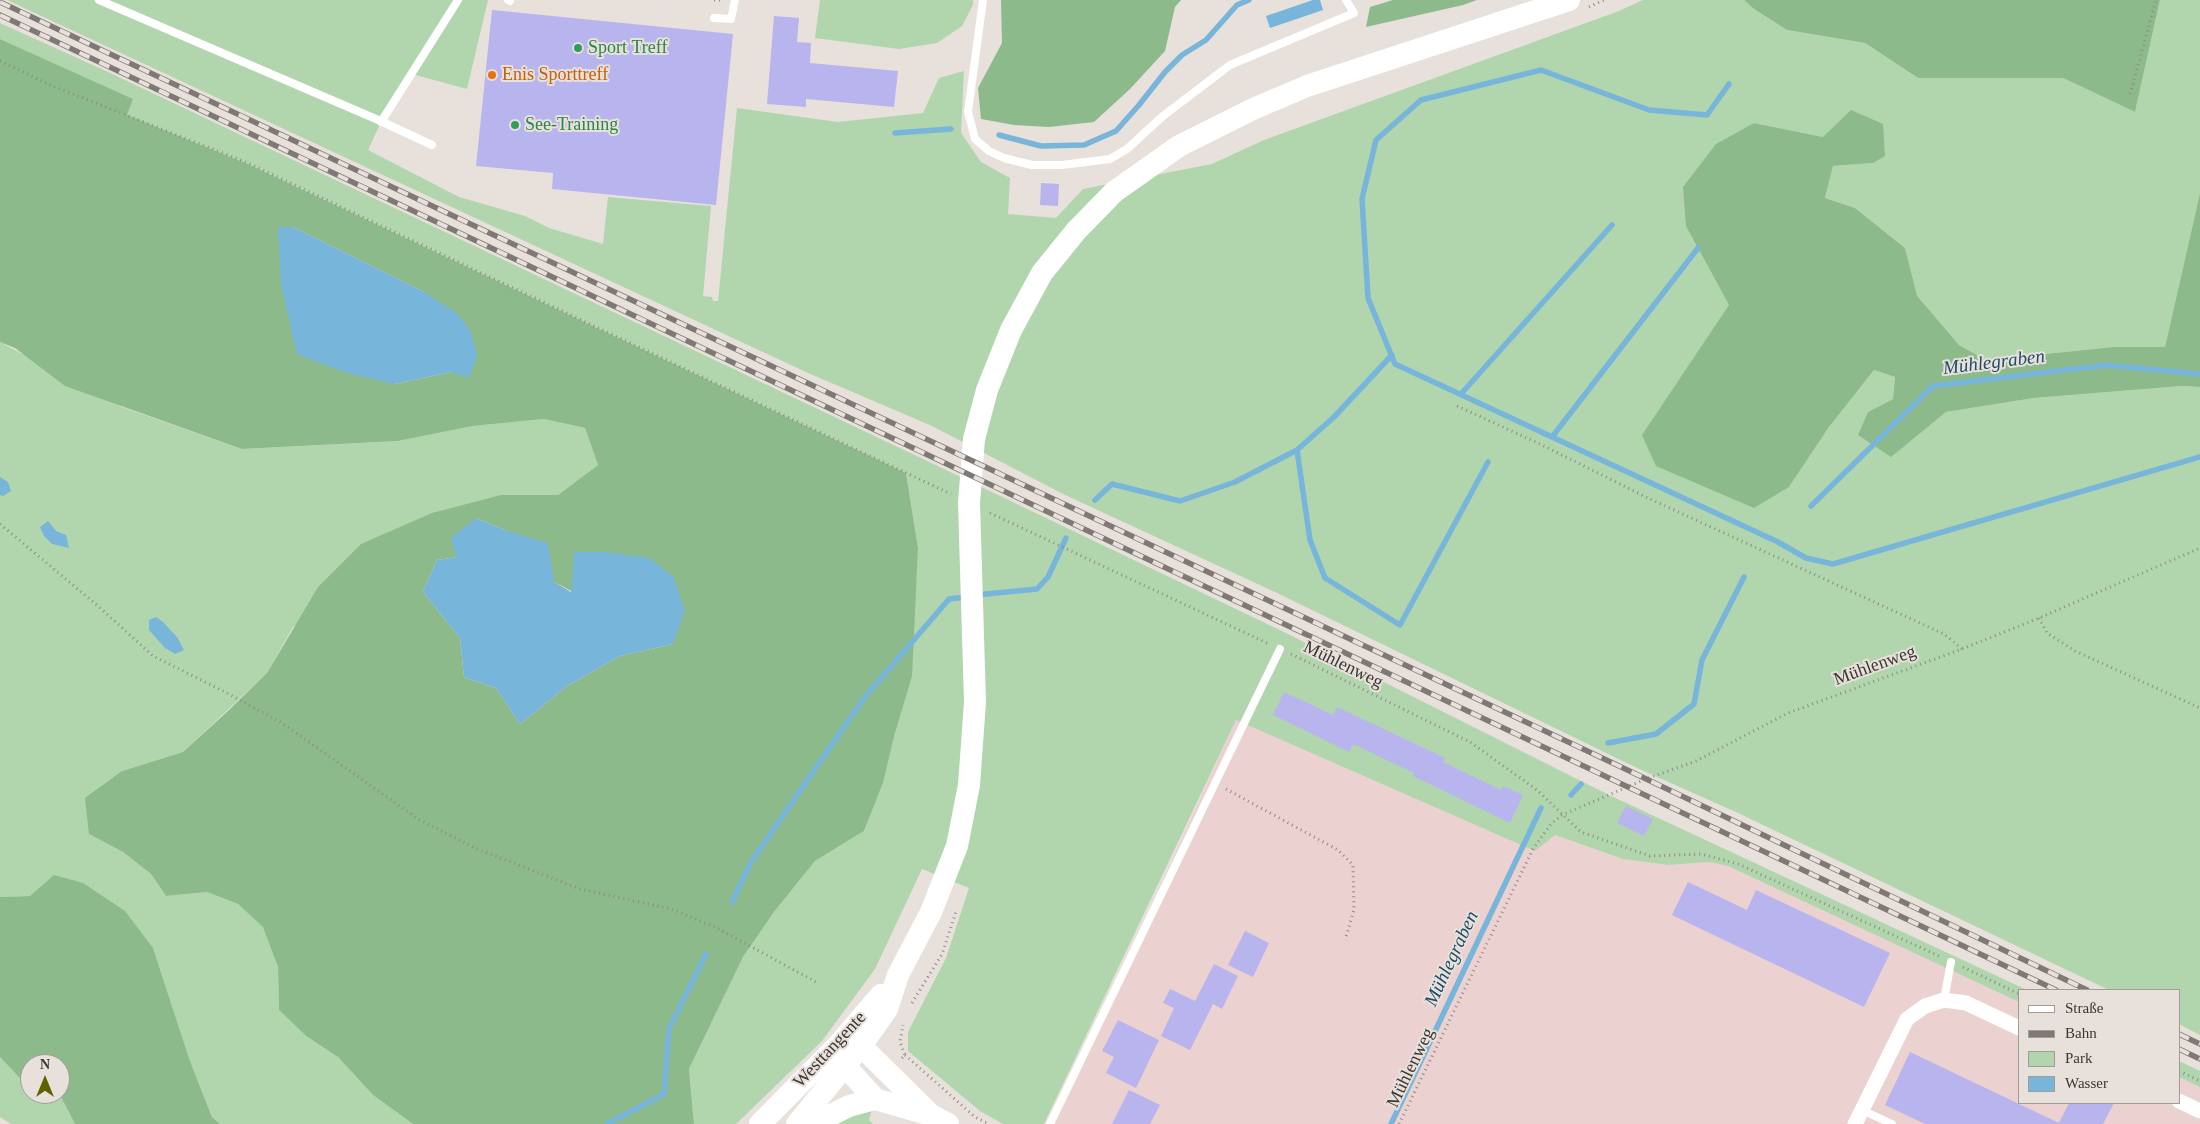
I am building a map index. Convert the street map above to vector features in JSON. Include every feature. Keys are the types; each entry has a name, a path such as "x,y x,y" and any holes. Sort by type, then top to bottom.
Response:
{"main road":[{"name":"Westtangente","path":"760,1124 850,1045 898,975 932,912 944,882 958,838 972,758 975,702 969,530 970,469 974,439 987,390 1011,330 1042,273 1076,231 1114,192 1179,146 1253,109 1307,86 1569,0"},
{"path":"850,1045 889,1072 939,1120 875,1099 845,1066 850,1045"},
{"name":"Westtangente","path":"797,1124 845,1066"},
{"path":"813,1124 849,1106 875,1099"}],"street":[{"path":"1855,1124 1907,1019 1926,1006 1944,1000 1966,1003 2018,1028"},
{"path":"2180,1101 2200,1111"}],"lane":[{"path":"99,0 432,145"},
{"path":"381,122 458,0"},
{"path":"714,18 731,19 735,0"},
{"path":"983,0 968,112 975,139 989,152 1032,166 1062,166 1110,159 1127,148 1163,116 1230,65 1354,13 1346,0"},
{"path":"1050,1124 1280,649"},
{"path":"1944,1000 1951,962"},
{"path":"1862,1110 1892,1124"}],"path":[{"path":"714,0 720,0"},
{"path":"2130,94 2156,0"},
{"path":"0,61 55,87 248,164 954,495"},
{"path":"1457,406 1542,444 1650,499 1944,634 1962,649"},
{"name":"Mühlenweg","path":"986,511 1280,649 1470,742 1537,790 1562,815"},
{"path":"0,524 98,606 153,656 282,723 418,819 475,848 580,889 671,909 715,927 816,982"},
{"name":"Mühlenweg","path":"1399,1124 1533,849 1551,824 1562,815 1646,779 1696,761 1788,713 1962,649 2039,618 2200,548"},
{"path":"2039,618 2047,633 2075,651 2200,708"},
{"path":"1215,783 1338,850 1353,865 1354,910 1345,940"},
{"path":"1562,815 1580,832 1650,856 1701,854 1738,864 2018,994"},
{"path":"912,1004 942,954 957,908"},
{"path":"905,1020 900,1042 905,1055 975,1117 989,1124"},
{"path":"889,1072 905,1055"},
{"path":"2180,1071 2200,1081"}],"shaded area":[{"path":"1236,720 1535,850 1555,835 1623,859 1668,865 1709,862 1728,866 2018,1002 2018,1104 2180,1104 2180,1077 2200,1087 2200,1124 1052,1124"}],"green space":[{"path":"7,0 488,0 467,89 412,74 381,122 368,150 459,197 525,216 549,228 603,244 608,197 711,206 703,296 712,297 713,301 718,301 737,108 838,122 923,113 939,78 964,71 961,133 981,162 1010,178 1008,214 1056,218 1083,189 1212,164 1264,140 1619,11 1643,0 1744,0 1754,9 1787,30 1865,43 1918,78 2063,78 2135,112 2160,0 2200,0 2200,193 2165,347 2113,347 1986,360 1959,345 1916,296 1905,248 1855,208 1825,198 1833,166 1873,163 1823,137 1754,123 1698,248 1729,305 1789,487 1829,427 1874,370 1895,377 1893,399 1868,412 1890,456 1946,412 2034,398 2182,386 2200,387 2200,1035 2180,1025 2180,989 2107,989 1738,813 1637,768 1277,593 1063,494 932,426 808,373"},
{"path":"820,0 973,0 973,5 962,26 937,43 899,49 815,38"},
{"path":"1001,0 1181,0 1175,7 1165,51 1130,89 1094,122 1049,127 1014,125 981,119 978,88 1002,43"},
{"path":"1393,0 1477,0 1463,5 1366,27 1370,7"},
{"path":"1744,0 2160,0 2135,112 2063,78 1918,78 1865,43 1787,30 1754,9"},
{"path":"0,23 106,71 1286,633 1609,795 2025,989 2018,989 2018,1002 1728,866 1709,862 1668,865 1623,859 1555,835 1535,851 1236,720 1044,1124 1003,1124 980,1111 908,1051 908,1032 946,958 969,888 922,869 875,969 822,1041 736,1124 694,1124 689,1069 743,957 774,912 815,861 864,831 883,783 895,733 915,598 918,548 906,473 248,164 126,115 132,99 0,39"},
{"path":"0,39 133,99 127,115 248,164 906,473 918,548 912,676 883,783 864,831 815,861 774,912 743,957 689,1069 694,1124 413,1124 373,1095 338,1057 306,1036 279,1010 278,967 263,927 238,904 207,892 166,896 151,874 123,852 89,834 85,798 122,771 183,752 229,710 267,673 318,587 361,544 432,513 501,495 558,495 598,465 585,428 544,419 473,426 398,441 242,449 65,386 15,348 0,342","holes":["293,227 424,292 451,372 395,384 279,228","476,518 507,531 554,582 673,644 620,656 567,686 520,724 496,688 464,677 460,638 423,592 437,560 457,557"]},
{"path":"1851,110 1883,124 1885,156 1873,163 1833,166 1825,198 1855,208 1905,248 1917,296 1959,345 1986,360 2113,347 2165,347 2200,193 2200,387 2182,386 2034,398 1946,412 1891,457 1858,435 1868,412 1893,399 1895,377 1874,370 1829,427 1789,487 1754,508 1656,466 1642,435 1729,305 1686,226 1683,187 1716,144 1754,123 1823,137"},
{"path":"0,342 122,407 242,449 398,441 473,426 544,419 585,428 598,465 558,495 501,495 293,627 267,673 183,752 122,771 89,834 123,852 151,874 166,896 207,892 238,904 264,927 278,967 279,1010 306,1036 338,1057 373,1095 413,1124 220,1124 212,1117 190,1061 153,948 30,896 0,897"},
{"path":"54,875 83,883 125,911 153,948 190,1061 212,1117 220,1124 75,1124 65,1104 70,1104 70,1054 20,1054 20,1078 0,1057 0,897 30,896"},
{"path":"0,1057 20,1078 20,1104 65,1104 75,1124 11,1124 0,1117"},
{"path":"2180,1061 2200,1071 2200,1087 2180,1077"},
{"path":"875,1099 869,1120 873,1124 833,1124"}],"water":[{"path":"1313,0 1320,0 1323,10 1270,28 1266,16"},
{"path":"278,227 293,227 424,292 457,313 471,332 477,356 469,378 451,372 395,384 344,372 297,354 281,285"},
{"path":"0,477 8,482 11,491 3,496 0,495"},
{"path":"476,518 507,531 548,543 554,582 571,592 574,552 607,552 649,558 673,576 685,610 673,644 620,656 567,686 520,724 496,688 464,677 460,638 423,592 437,560 457,557 451,538"},
{"path":"48,521 56,531 66,535 69,548 52,544 44,536 40,527"},
{"path":"156,617 177,637 184,650 175,654 165,648 149,630 149,620"}],"building":[{"path":"492,10 733,34 716,205 552,189 553,173 476,166"},
{"path":"774,16 799,18 797,42 811,43 810,63 898,71 894,107 806,99 806,107 767,104"},
{"path":"1041,183 1059,184 1058,206 1040,205"},
{"path":"1284,692 1333,715 1337,707 1445,758 1443,762 1501,790 1503,786 1523,795 1510,823 1413,776 1414,773 1353,744 1349,752 1273,715"},
{"path":"1626,806 1653,819 1644,836 1617,823"},
{"path":"1688,882 1747,910 1756,890 1890,953 1864,1007 1672,915"},
{"path":"1245,931 1269,943 1253,977 1228,965"},
{"path":"1214,964 1238,976 1222,1009 1213,1004 1190,1050 1161,1036 1174,1008 1163,1003 1170,989 1195,1001"},
{"path":"1118,1020 1159,1040 1136,1088 1106,1073 1114,1057 1102,1051"},
{"path":"1910,1052 2059,1123 2068,1104 2113,1104 2103,1124 1925,1124 1885,1105"},
{"path":"1129,1090 1160,1105 1150,1124 1112,1124"}],"waterway":[{"path":"999,135 1041,146 1084,145 1116,131 1165,72 1182,55 1206,40 1237,5 1249,0"},
{"path":"1729,84 1707,115 1649,110 1541,70 1421,100 1376,140 1362,199 1368,298 1395,364 1778,542 1806,558 1833,564 2200,457"},
{"path":"895,133 951,129"},
{"path":"1461,394 1612,225"},
{"path":"1552,437 1698,248"},
{"path":"1095,500 1112,484 1180,501 1235,482 1297,450 1334,417 1392,355"},
{"name":"Mühlegraben","path":"1811,506 1933,386 2106,365 2200,374"},
{"path":"1297,450 1310,540 1325,578 1400,625 1488,462"},
{"path":"976,595 1037,589 1048,577 1066,538"},
{"name":"Mühlegraben","path":"1608,743 1656,734 1694,704 1702,660 1744,577"},
{"path":"732,902 751,862 864,698 949,599 967,597"},
{"name":"Mühlegraben","path":"1571,795 1581,784"},
{"name":"Mühlegraben","path":"1391,1124 1541,808"},
{"path":"607,1124 664,1094 669,1029 706,954"}],"railway":[{"path":"0,2 1617,765 2085,989"},
{"path":"0,15 2054,989"},
{"path":"2180,1034 2200,1044"},
{"path":"2180,1049 2200,1059"}],"place":[{"name":"Sport Treff","path":"578,48"},
{"name":"Enis Sporttreff","path":"492,75"},
{"name":"See-Training","path":"515,125"}]}
